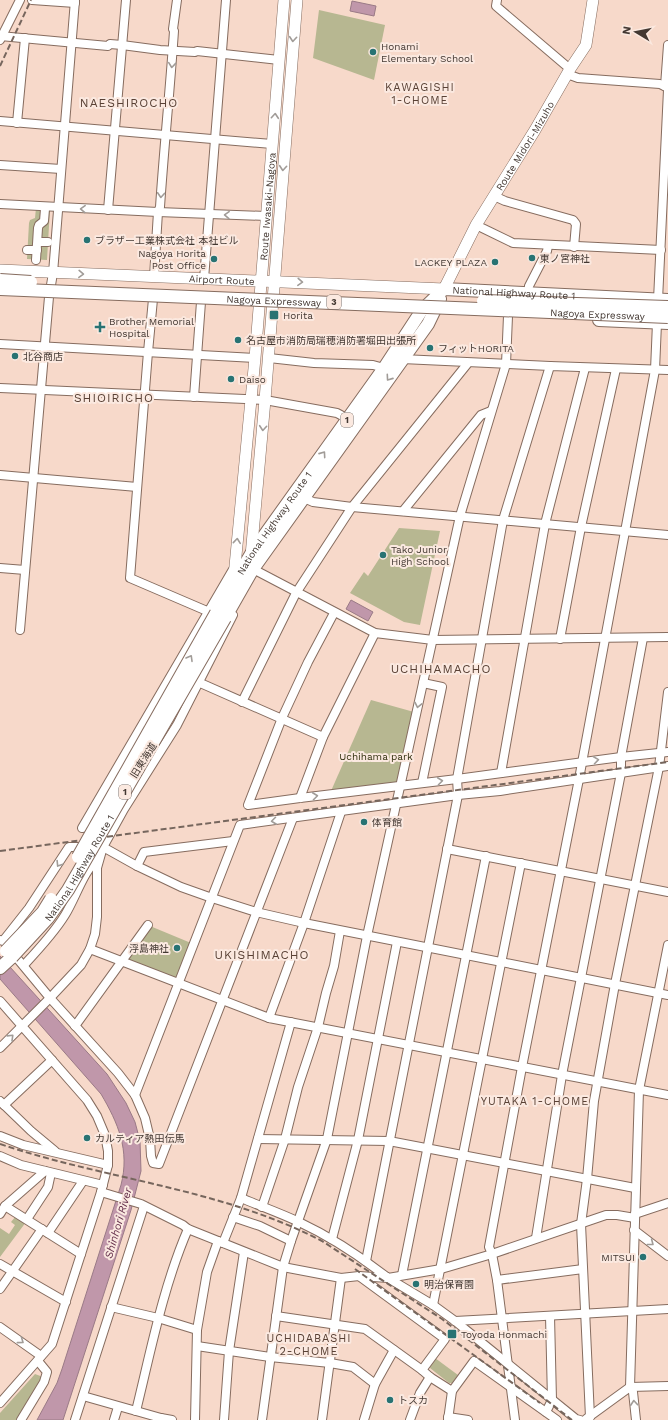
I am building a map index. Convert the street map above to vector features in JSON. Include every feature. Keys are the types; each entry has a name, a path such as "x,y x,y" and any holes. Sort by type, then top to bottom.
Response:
{"highway":[{"name":"Nagoya Expressway","path":"0,280 461,300 668,307"},
{"name":"Nagoya Expressway","path":"0,289 668,317"},
{"name":"National Highway Route 1","path":"444,289 663,300"},
{"name":"1","path":"428,311 444,289"},
{"name":"National Highway Route 1","path":"0,956 43,912 62,884 216,614 251,572 428,324 428,311"},
{"name":"National Highway Route 1","path":"0,968 48,918 68,890 234,580 384,368 428,311"},
{"path":"428,311 662,323"}],"main road":[{"name":"Route Iwasaki-Nagoya","path":"234,580 255,358 284,0"},
{"name":"Route Iwasaki-Nagoya","path":"251,572 251,554 269,358 297,0"},
{"name":"Route Midori-Mizuho","path":"444,289 476,225 586,45 593,0"},
{"name":"Airport Route","path":"0,270 444,289"},
{"path":"0,295 153,299 273,306 428,311"}],"street":[{"path":"20,0 1,38 25,38 108,46 110,44 173,51 222,53 279,60"},
{"path":"20,630 49,297 53,273 75,2 32,0"},
{"path":"108,210 126,0"},
{"path":"154,276 158,212 160,207 173,51 173,30 177,0"},
{"path":"204,279 226,0"},
{"path":"497,0 496,6 578,78 660,84 667,88"},
{"path":"17,123 25,38"},
{"path":"663,300 661,250 666,189 668,45"},
{"path":"0,121 272,144"},
{"path":"0,165 61,169"},
{"path":"494,196 506,201 573,220 576,224 574,247"},
{"path":"0,204 58,208 266,216"},
{"path":"36,260 38,228 44,221 44,209"},
{"path":"476,225 513,244 661,250"},
{"path":"27,250 48,242"},
{"path":"528,293 529,286 548,246"},
{"path":"153,299 130,578 216,614"},
{"path":"194,398 200,302"},
{"path":"262,1420 283,1266 327,1139 367,936 460,516 506,364 508,316"},
{"path":"515,1420 497,1280 492,1254 489,1247 522,1067 582,763 655,370 662,323"},
{"path":"0,344 255,358"},
{"path":"269,358 314,363 373,365 384,368"},
{"path":"402,359 584,368 668,370"},
{"path":"242,702 296,593 352,507 468,362"},
{"path":"366,1261 458,795 457,779 503,520 550,366"},
{"path":"501,773 545,524 584,368"},
{"path":"560,639 581,527 616,369"},
{"path":"0,388 194,398 265,400 337,413 348,419"},
{"path":"403,511 481,415 491,411"},
{"path":"0,475 137,487"},
{"path":"304,498 313,502 352,507 625,531 667,532"},
{"path":"115,825 82,828 100,794 216,614 235,566"},
{"path":"0,568 26,570"},
{"path":"251,572 375,633 433,640 668,638"},
{"name":"旧東海道","path":"25,1024 81,965 90,950 95,934 97,917 97,868 103,847 124,808 177,726 248,586 251,572"},
{"path":"334,613 308,662 282,718 248,805 621,757 664,753"},
{"path":"300,798 324,737 375,633"},
{"path":"536,1238 562,1075 621,773 621,757 643,638"},
{"path":"198,682 324,737"},
{"path":"422,783 442,687 423,683"},
{"path":"587,1419 585,1314 581,1224 587,1179 594,1101 615,984 659,767 664,753 668,692"},
{"path":"135,1095 240,825 458,795 500,791 668,766"},
{"path":"100,794 124,808"},
{"path":"269,1018 304,923 341,812"},
{"path":"293,818 256,912 158,1164 154,1162 151,1156 150,1139 145,1118 135,1095 118,1073 50,999 24,965 2,940 29,908 69,848 103,847 137,866 181,887 256,912 367,936 668,995"},
{"path":"137,866 144,852 233,841"},
{"path":"447,848 668,892"},
{"path":"402,1275 486,856"},
{"path":"24,965 40,948 64,916 91,867 100,857"},
{"path":"434,1305 521,863"},
{"path":"75,1026 148,925"},
{"path":"262,1207 285,1139 298,1087 318,1027 334,966 340,930"},
{"path":"332,1239 358,1140 397,942"},
{"path":"636,1420 634,1392 630,1387 639,1090 668,945"},
{"path":"90,950 269,1018 668,1095"},
{"path":"0,1001 25,1024 52,1060 87,1100 97,1116 105,1135 108,1151 108,1165 102,1188 52,1344 0,1403"},
{"path":"195,1420 197,1330 207,1272 241,1198 291,1022"},
{"path":"0,1048 25,1024"},
{"path":"52,1060 2,1103 31,1131 56,1152"},
{"path":"0,1136 23,1145 108,1165"},
{"path":"258,1139 389,1141 635,1188"},
{"path":"0,1165 3,1157 21,1165 83,1181 102,1188 111,1195 143,1205 188,1229 244,1252 283,1266 341,1278 359,1276 388,1278 441,1269 492,1254 536,1238 606,1216 635,1216 668,1203"},
{"path":"0,1214 5,1206 48,1172"},
{"path":"27,1219 48,1187 48,1172"},
{"path":"0,1289 12,1271 83,1181"},
{"path":"241,1198 298,1222 332,1239 366,1261 388,1278 434,1305 508,1362 576,1419 580,1420"},
{"path":"75,1420 143,1205"},
{"path":"5,1206 81,1254"},
{"path":"233,1217 260,1226 291,1241"},
{"path":"136,1412 158,1318 176,1256 188,1229"},
{"path":"634,1230 668,1256"},
{"path":"224,1420 229,1351 244,1252"},
{"path":"0,1264 66,1302"},
{"path":"497,1280 583,1268"},
{"path":"359,1276 445,1339 422,1370"},
{"path":"322,1420 341,1278"},
{"path":"111,1306 197,1330"},
{"path":"456,1321 668,1309"},
{"path":"276,1316 365,1329 430,1377 452,1391"},
{"path":"546,1412 552,1400 550,1316"},
{"path":"0,1327 39,1359 47,1372 44,1382 21,1420"},
{"path":"196,1346 270,1358 330,1363 353,1367 375,1384"},
{"path":"364,1420 375,1384 394,1350"},
{"path":"468,1420 448,1419 452,1391 474,1361 557,1420"},
{"path":"410,1420 420,1393 430,1377"},
{"path":"587,1419 630,1387 668,1386"},
{"path":"83,1396 161,1419 172,1420"},
{"path":"114,1420 118,1407"}],"green space":[{"path":"319,10 385,25 374,80 313,58"},
{"path":"36,208 50,209 47,260 27,259 29,223 30,220 35,218"},
{"path":"399,528 440,531 420,625 404,622 350,593 364,572 368,576"},
{"name":"Uchihama park","path":"371,700 414,712 398,782 331,791"},
{"path":"150,926 191,943 179,976 176,978 127,960"},
{"path":"16,1216 26,1222 0,1257 0,1228 9,1234 15,1225 11,1222"},
{"path":"435,1358 458,1375 452,1383 449,1383 430,1368 430,1364"},
{"path":"35,1374 43,1377 18,1420 0,1420 0,1413"}],"water":[{"path":"352,1 376,6 374,16 350,11"},
{"path":"351,600 373,612 368,621 346,609"},
{"name":"Shinhori River","path":"0,956 107,1074 126,1103 135,1122 140,1141 141,1171 131,1210 63,1420 37,1420 57,1383 121,1185 124,1160 123,1148 121,1137 113,1116 101,1094 0,979"}],"railway":[{"path":"0,66 31,0"},
{"path":"0,851 668,762"},
{"path":"0,1144 81,1167 163,1186 244,1209 283,1223 322,1241 442,1319 572,1420"},
{"path":"355,1269 540,1403"}],"place":[{"name":"Honami Elementary School","path":"373,52"},
{"name":"ブラザー工業株式会社 本社ビル","path":"87,240"},
{"name":"東ノ宮神社","path":"532,258"},
{"name":"Nagoya Horita Post Office","path":"214,259"},
{"name":"LACKEY PLAZA","path":"495,262"},
{"name":"Horita","path":"274,315"},
{"name":"Brother Memorial Hospital","path":"100,327"},
{"name":"名古屋市消防局瑞穂消防署堀田出張所","path":"238,340"},
{"name":"フィットHORITA","path":"430,348"},
{"name":"北谷商店","path":"15,356"},
{"name":"Daiso","path":"231,379"},
{"name":"Tako Junior High School","path":"383,555"},
{"name":"体育館","path":"364,822"},
{"name":"浮島神社","path":"177,948"},
{"name":"カルティア熱田伝馬","path":"87,1138"},
{"name":"MITSUI","path":"643,1257"},
{"name":"明治保育園","path":"416,1284"},
{"name":"Toyoda Honmachi","path":"452,1334"},
{"name":"トスカ","path":"390,1400"}],"district":[{"name":"KAWAGISHI 1-CHOME","path":"420,93"},
{"name":"NAESHIROCHO","path":"129,103"},
{"name":"SHIOIRICHO","path":"114,398"},
{"name":"UCHIHAMACHO","path":"441,669"},
{"name":"UKISHIMACHO","path":"262,955"},
{"name":"YUTAKA 1-CHOME","path":"535,1101"},
{"name":"UCHIDABASHI 2-CHOME","path":"309,1344"}]}
